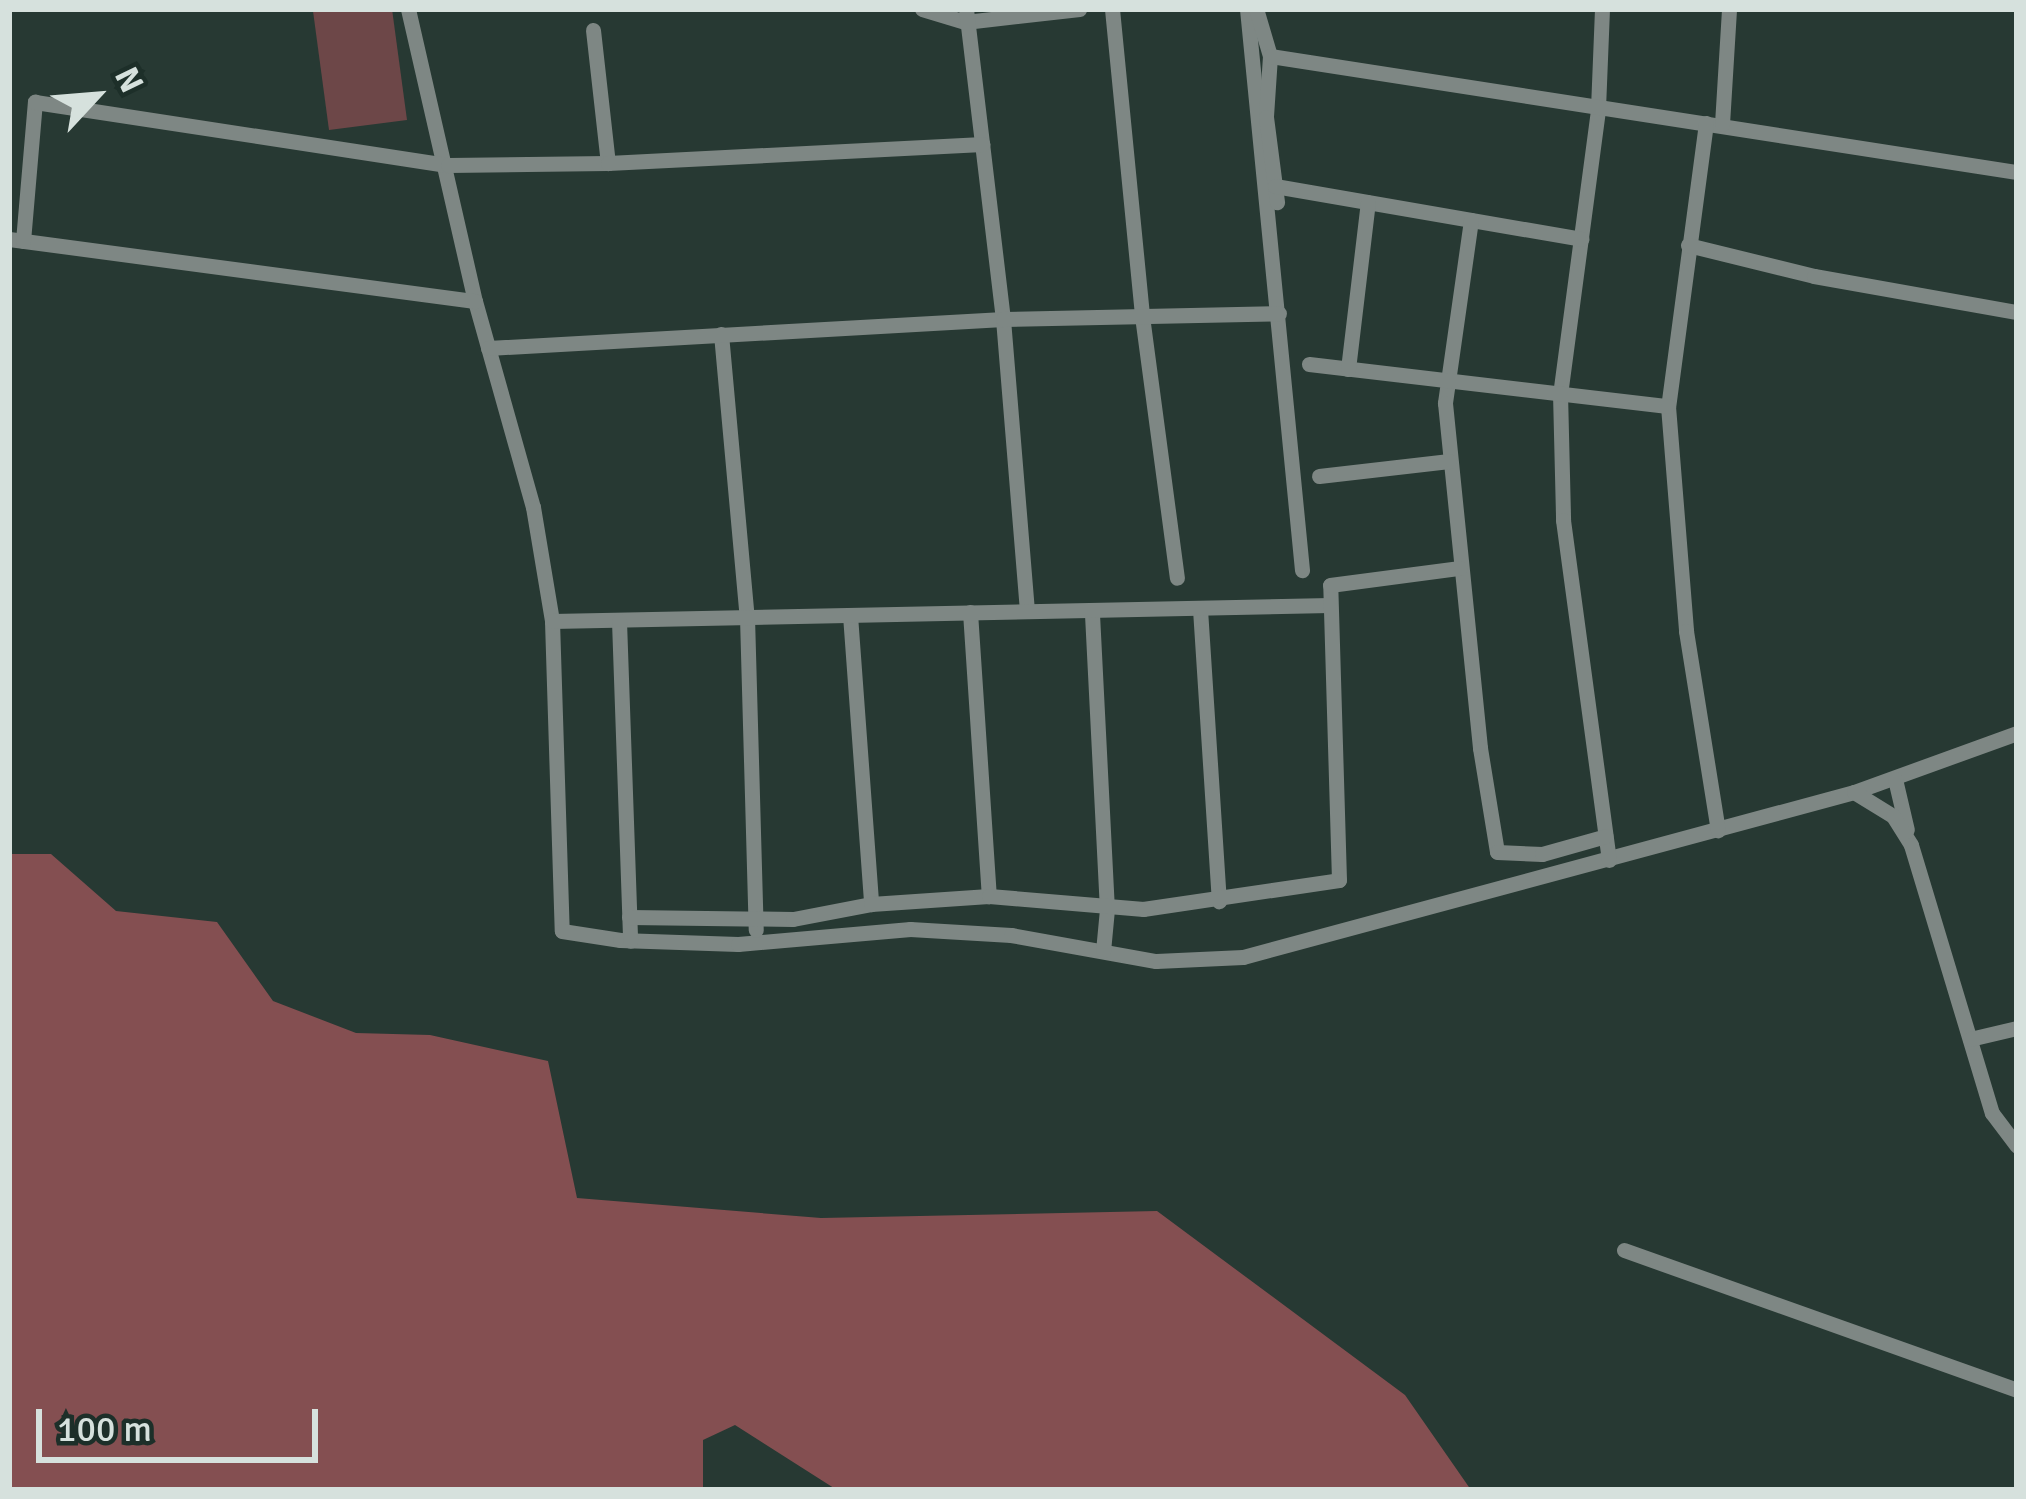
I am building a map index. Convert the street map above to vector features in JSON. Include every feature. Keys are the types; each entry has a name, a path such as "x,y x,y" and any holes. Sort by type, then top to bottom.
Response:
{"street":[{"path":"408,9 448,165 475,301 524,466 552,621 562,931 630,941 756,943 910,929 1011,935 1156,961 1243,957 1854,792 2017,733"},
{"path":"922,9 966,15 1079,9"},
{"path":"1112,9 1142,316 1177,578"},
{"path":"1247,9 1302,570"},
{"path":"1257,9 1270,56 1266,117 1276,194 1368,202 1581,239"},
{"path":"1602,9 1598,110 1560,394 1563,520 1609,860"},
{"path":"1718,830 1686,631 1668,406 1688,245 1714,124 1729,9"},
{"path":"966,15 1004,320 1027,610"},
{"path":"593,30 608,164"},
{"path":"1270,56 2017,172"},
{"path":"475,301 16,240 35,102 448,165 608,164 983,144"},
{"path":"1348,369 1368,202"},
{"path":"1471,220 1445,380 1460,568 1497,852 1542,854 1606,836"},
{"path":"1688,245 1814,276 2017,312"},
{"path":"488,348 1004,320 1279,313"},
{"path":"721,334 747,617 756,943"},
{"path":"1309,364 1668,406"},
{"path":"1319,476 1449,461"},
{"path":"629,917 794,919 871,904 989,896 1107,909 1219,901 1340,880 1330,585 1460,568"},
{"path":"552,621 1027,610 1092,614 1330,605"},
{"path":"1199,610 1219,901"},
{"path":"970,612 989,896"},
{"path":"1092,614 1107,909 1103,951"},
{"path":"850,615 871,904"},
{"path":"619,621 630,941"},
{"path":"1895,778 1992,1113 2017,1146"},
{"path":"1854,792 1893,816 1911,845"},
{"path":"1970,1039 2017,1028"},
{"path":"1624,1250 2017,1390"}],"shaded area":[{"path":"392,9 407,120 329,130 313,11"},
{"path":"9,854 51,854 116,911 217,922 273,1001 356,1033 430,1035 548,1061 577,1198 821,1218 1157,1211 1405,1395 1471,1490 837,1490 735,1425 703,1440 703,1490 9,1490"}]}
